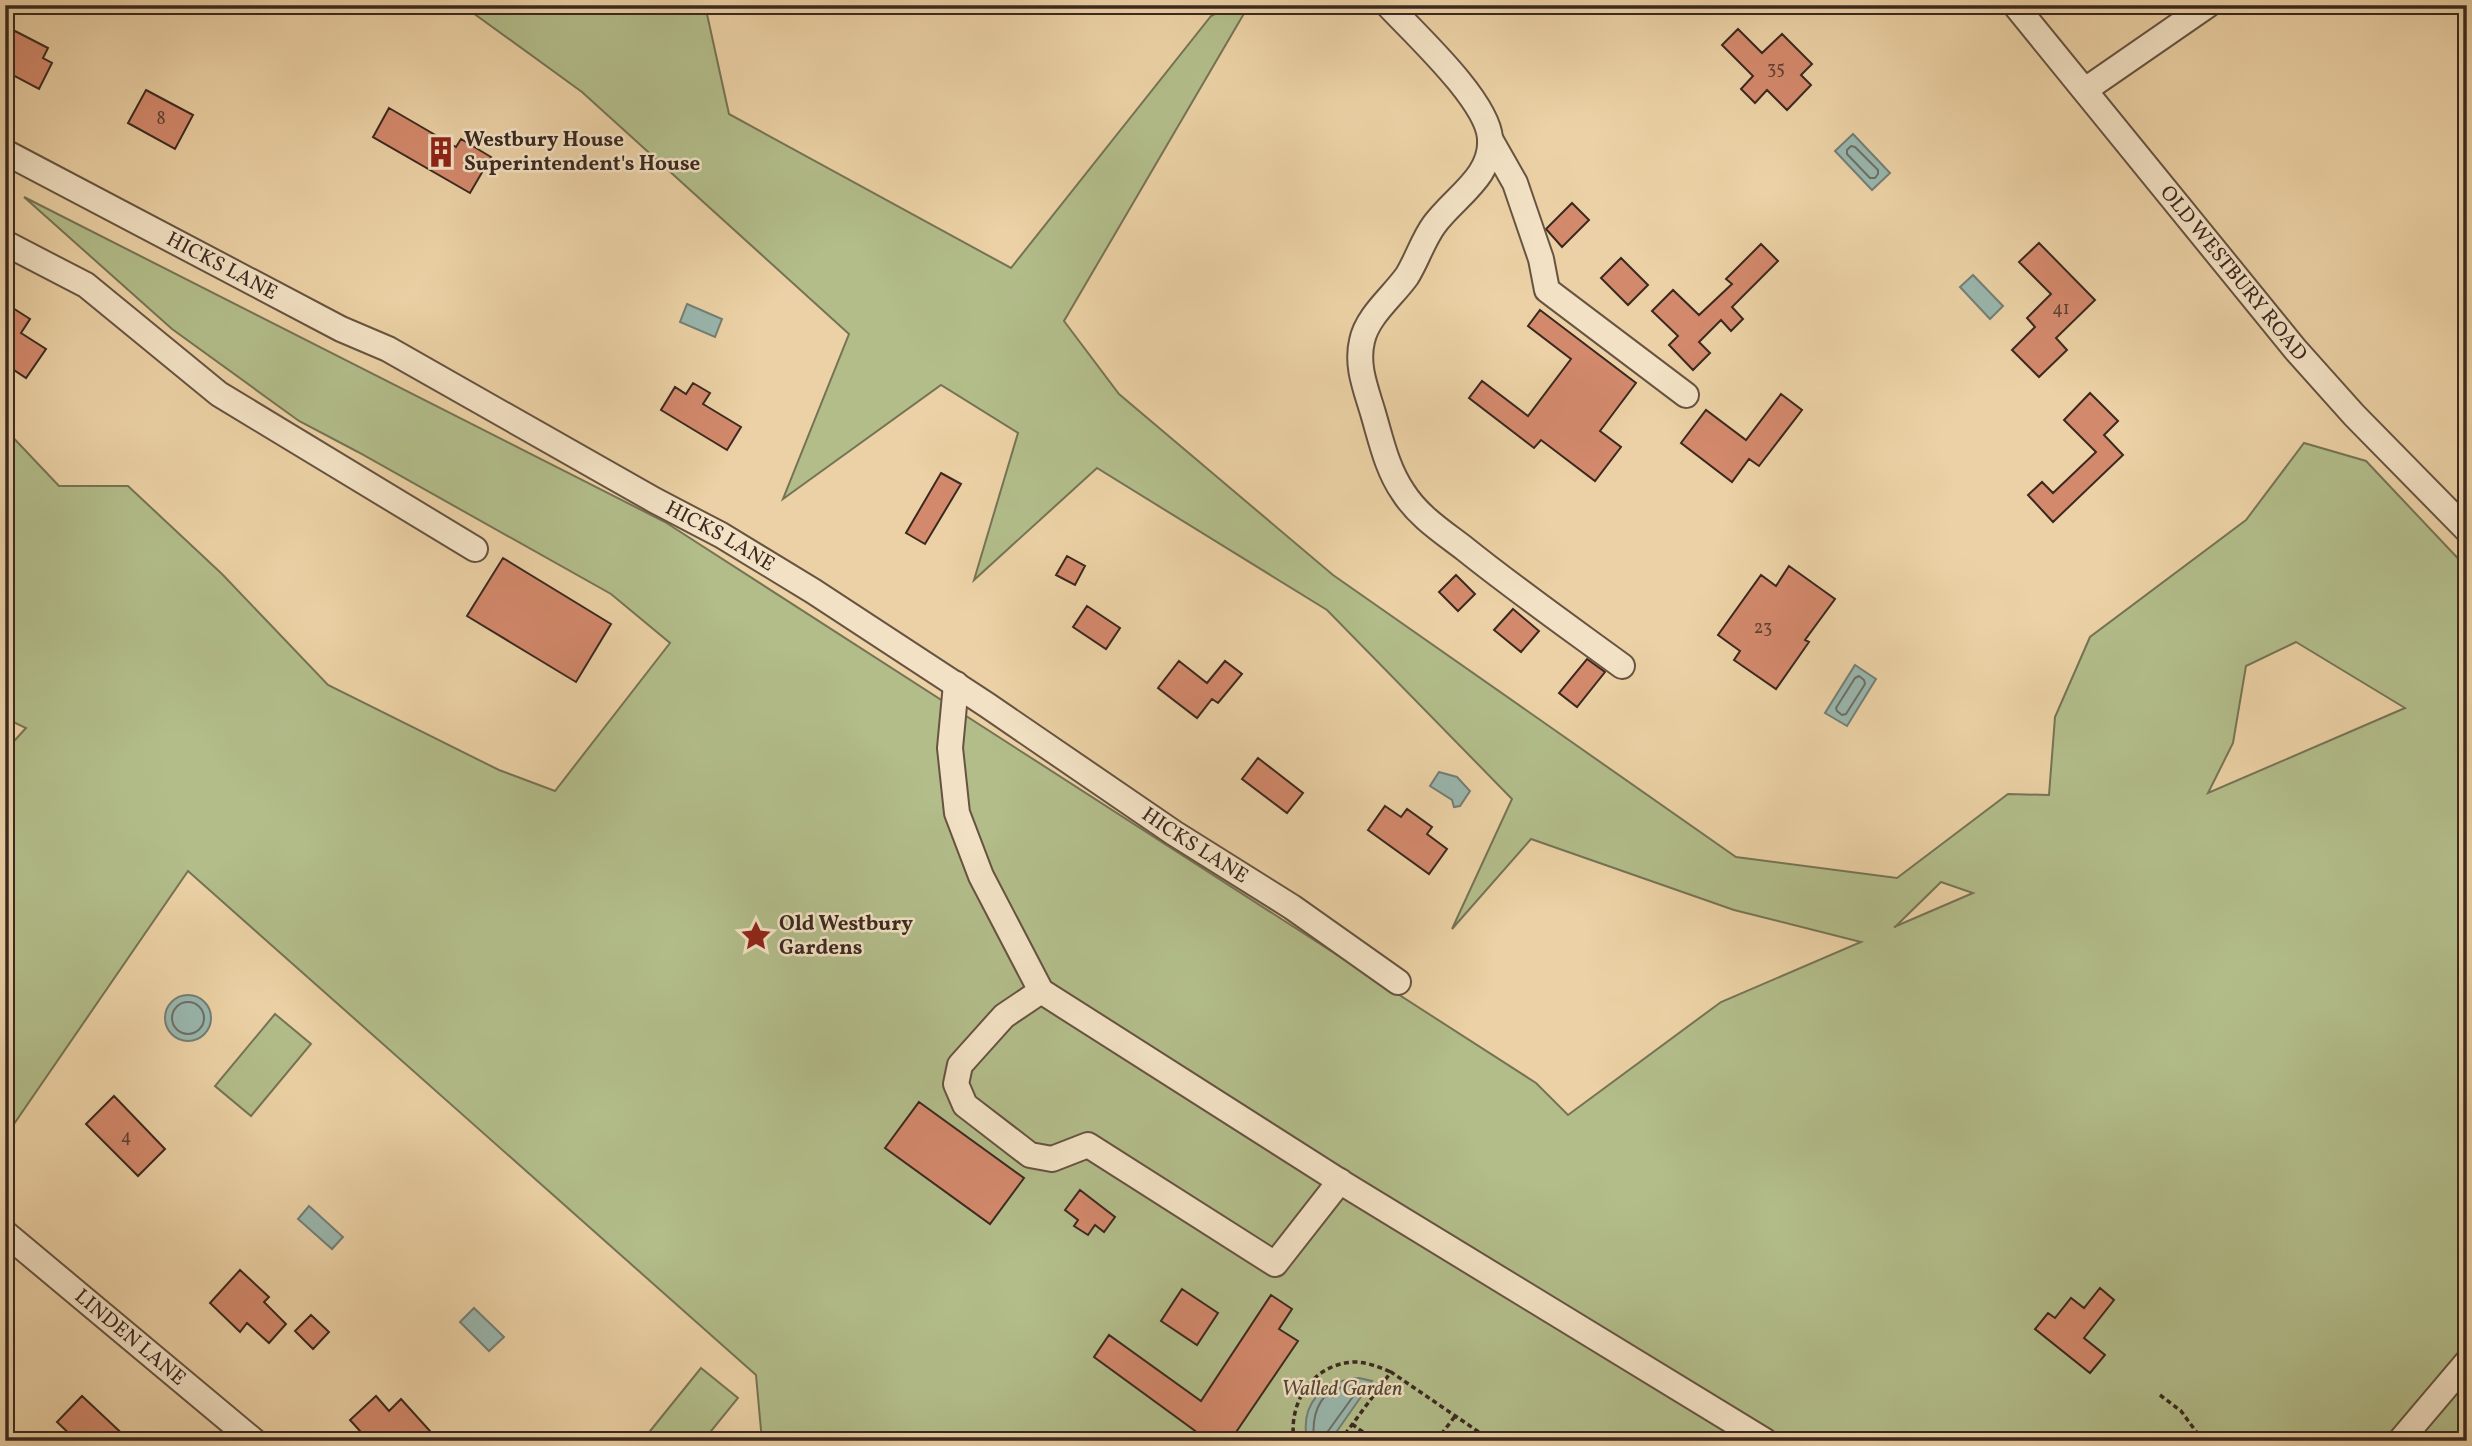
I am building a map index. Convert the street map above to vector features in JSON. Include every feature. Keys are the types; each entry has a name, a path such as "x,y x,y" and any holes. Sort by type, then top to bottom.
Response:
{"street":[{"path":"1388,5 1461,81 1488,127 1490,139 1488,158 1483,169 1435,224 1407,275 1375,316 1362,339 1360,370 1389,466 1403,493 1422,515 1506,582 1622,666"},
{"name":"OLD WESTBURY ROAD","path":"2015,5 2295,349 2354,415 2467,530"},
{"path":"2085,90 2208,5"},
{"path":"1490,139 1515,183 1541,260 1547,290 1686,396"},
{"name":"HICKS LANE","path":"5,152 341,329 388,349 721,535 956,684 1174,833 1292,907 1398,982"},
{"path":"5,243 86,285 219,394 475,550"},
{"path":"956,684 950,748 957,813 981,876 1041,991 1340,1181 1765,1441"},
{"path":"1041,991 1004,1016 960,1065 956,1084 965,1105 1030,1155 1052,1159 1088,1145 1275,1264 1340,1181"},
{"name":"LINDEN LANE","path":"5,1233 254,1441"},
{"path":"2400,1441 2467,1362"}],"path":[{"path":"1294,1441 1292,1427 1297,1401 1313,1379 1324,1371 1353,1362 1373,1364 1391,1372 1492,1441"},
{"path":"1340,1441 1391,1372"},
{"path":"2160,1395 2181,1411 2203,1441"},
{"path":"1436,1441 1456,1415"},
{"path":"1352,1424 1375,1441"}],"green space":[{"name":"Old Westbury Gardens","path":"462,5 705,5 729,114 1011,268 1211,16 1233,5 1249,5 1064,321 1119,394 1333,575 1736,857 1897,878 2008,794 2049,795 2055,717 2090,637 2246,520 2304,443 2366,461 2467,568 2467,1441 762,1441 756,1375 188,871 5,1137 5,751 26,728 5,718 5,429 59,486 128,486 222,574 328,685 499,770 555,791 670,643 611,594 299,421 172,329 24,197 665,522 1536,1083 1568,1115 1721,1002 1861,942 1734,910 1531,839 1452,929 1512,799 1327,610 1097,468 974,580 1018,433 941,385 783,499 849,334 582,92","holes":["2296,642 2405,708 2208,793 2233,743 2246,666","1941,882 1973,893 1896,926"]},
{"path":"275,1014 311,1044 251,1116 215,1086"},
{"path":"701,1368 738,1398 703,1441 642,1441"}],"water":[{"path":"1853,134 1890,173 1872,190 1835,151"},
{"path":"1973,275 2003,306 1990,319 1960,287"},
{"path":"687,304 722,319 715,337 680,322"},
{"path":"1855,665 1876,679 1847,726 1825,713"},
{"path":"1439,772 1457,777 1470,791 1460,806 1454,807 1452,800 1430,786"},
{"path":"188,995 204,1002 211,1018 204,1034 188,1041 172,1034 165,1018 172,1002"},
{"path":"309,1206 343,1237 332,1249 298,1219"},
{"path":"474,1308 504,1337 489,1351 460,1322"},
{"path":"1359,1378 1372,1381 1330,1441 1307,1441 1307,1416 1316,1396 1334,1384"}],"building":[{"path":"1738,29 1762,53 1782,34 1812,64 1801,75 1811,85 1787,110 1767,90 1755,103 1741,89 1753,76 1722,45"},
{"path":"15,31 48,48 43,58 52,63 39,89 5,71 5,49"},
{"path":"146,90 193,115 175,149 128,123"},
{"name":"Westbury House Superintendent's House","path":"389,108 456,147 461,139 491,157 470,193 373,137"},
{"path":"1572,203 1589,220 1562,247 1546,229"},
{"path":"2039,243 2095,300 2056,338 2067,350 2039,377 2012,350 2035,327 2027,318 2051,294 2019,262"},
{"path":"1761,244 1778,261 1732,307 1743,319 1731,331 1721,320 1699,342 1710,353 1693,370 1669,345 1678,336 1652,311 1673,290 1699,315 1732,284 1726,279"},
{"path":"1621,258 1648,285 1628,305 1601,278"},
{"path":"5,303 30,319 21,333 46,349 26,378 5,364"},
{"path":"1540,310 1636,383 1600,431 1621,447 1595,481 1541,440 1534,448 1469,398 1482,381 1528,416 1571,359 1528,326"},
{"path":"693,383 710,393 703,404 741,427 727,450 661,410 675,387 686,394"},
{"path":"2090,393 2118,421 2104,435 2123,455 2053,522 2028,495 2042,482 2053,493 2096,452 2064,420"},
{"path":"1781,394 1802,410 1759,466 1749,459 1732,482 1681,443 1706,410 1746,440"},
{"path":"941,473 961,484 925,544 906,533"},
{"path":"1067,556 1085,566 1075,585 1056,575"},
{"path":"503,558 611,624 576,682 467,616"},
{"path":"1789,566 1835,599 1805,640 1809,642 1776,689 1734,660 1740,651 1718,635 1761,575 1776,586"},
{"path":"1456,575 1475,594 1458,611 1439,592"},
{"path":"1087,606 1120,628 1106,649 1073,627"},
{"path":"1513,609 1539,631 1521,652 1494,630"},
{"path":"1587,659 1605,672 1577,707 1559,693"},
{"path":"1179,661 1207,683 1225,661 1242,674 1218,703 1212,699 1197,718 1158,688"},
{"path":"1258,758 1303,793 1287,813 1242,779"},
{"path":"1385,806 1401,817 1407,809 1432,827 1427,834 1447,849 1429,874 1368,830"},
{"path":"114,1096 165,1149 138,1176 86,1124"},
{"path":"919,1102 1024,1178 990,1224 885,1148"},
{"path":"1080,1190 1115,1217 1104,1232 1095,1225 1088,1235 1074,1226 1078,1220 1065,1210"},
{"path":"240,1270 269,1297 264,1302 286,1324 269,1343 247,1323 240,1332 210,1303"},
{"path":"2100,1288 2114,1300 2084,1338 2105,1355 2090,1373 2035,1329 2048,1313 2055,1318 2071,1298 2084,1308"},
{"path":"1182,1289 1218,1313 1197,1345 1161,1321"},
{"path":"1271,1295 1292,1309 1279,1329 1298,1341 1230,1441 1209,1441 1094,1357 1109,1335 1201,1401"},
{"path":"311,1315 329,1332 313,1349 295,1331"},
{"path":"82,1396 130,1441 77,1441 57,1422"},
{"path":"376,1396 389,1411 401,1399 439,1441 369,1441 350,1420"}],"place":[{"name":"Westbury House Superintendent's House","path":"441,152"},
{"name":"Old Westbury Gardens","path":"756,936"}],"park label":[{"name":"Walled Garden","path":"1342,1389"}]}
